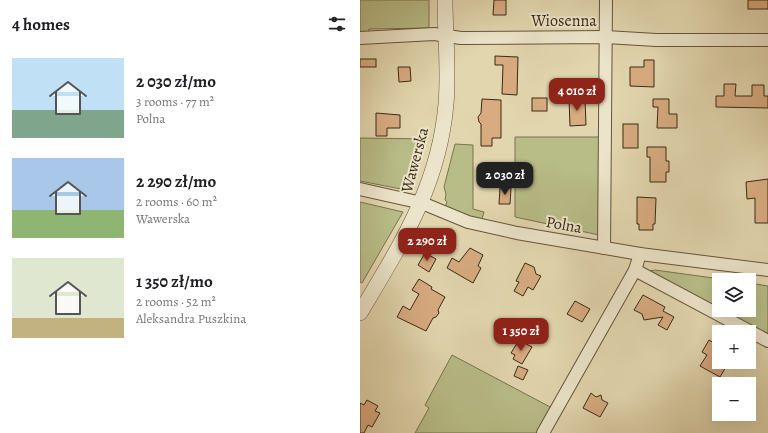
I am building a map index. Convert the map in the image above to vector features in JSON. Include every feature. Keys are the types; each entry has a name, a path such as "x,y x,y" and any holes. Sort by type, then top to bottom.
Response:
{"street":[{"name":"Wawerska","path":"360,313 412,224 429,184 442,136 446,103 446,0"},
{"path":"604,248 606,0"},
{"name":"Wiosenna","path":"360,38 434,34 461,38 606,37 656,40 768,40"},
{"name":"Polna","path":"360,189 422,202 468,222 640,254 768,270"},
{"path":"544,433 635,270 640,254"},
{"path":"635,270 768,341"}],"green space":[{"path":"360,0 429,0 429,28 369,29 368,34 360,34"},
{"path":"515,137 599,137 599,235 515,217"},
{"path":"360,138 427,139 412,183 401,189 360,181"},
{"path":"455,144 473,145 473,209 484,212 482,219 473,218 445,207 447,202 445,200 446,194 444,187"},
{"path":"360,202 403,212 362,283 360,282"},
{"path":"655,270 712,278 712,305 650,271"},
{"path":"756,284 768,286 768,335 756,329 756,325 749,325 734,317 756,317"},
{"path":"452,355 554,409 540,433 415,433 429,408 425,405"}],"building":[{"path":"494,0 506,0 506,15 493,15"},
{"path":"748,0 768,0 768,9 748,9"},
{"path":"495,56 518,57 517,95 502,94 503,65 495,65"},
{"path":"360,59 376,59 376,67 360,67"},
{"path":"644,60 654,60 654,87 630,86 630,67 644,67"},
{"path":"398,67 410,67 411,81 399,82"},
{"path":"724,84 736,84 735,96 752,96 752,85 764,85 764,96 768,96 768,108 716,107 716,96 724,96"},
{"path":"532,98 547,98 547,111 532,111"},
{"path":"482,99 501,100 501,138 492,138 492,146 481,146 481,124 478,117 481,113"},
{"path":"569,99 585,99 586,125 570,126"},
{"path":"653,99 669,99 669,114 677,114 677,128 657,128 658,107 653,107"},
{"path":"376,113 400,115 400,128 387,128 387,136 376,136"},
{"path":"623,124 638,124 638,148 623,148"},
{"path":"647,147 666,147 666,161 669,161 669,172 666,172 666,182 650,182 650,157 647,157"},
{"path":"484,163 504,164 504,183 484,182"},
{"path":"768,179 768,223 755,223 755,198 747,199 746,182"},
{"path":"500,188 511,188 510,204 499,204"},
{"path":"637,197 656,198 655,224 653,224 653,230 639,230 639,224 637,224"},
{"path":"470,248 483,255 478,266 481,268 473,283 447,268 452,258 459,262"},
{"path":"425,253 436,259 429,272 418,265"},
{"path":"525,263 534,267 536,274 541,276 533,290 528,287 523,296 514,291 519,282 516,281"},
{"path":"419,279 432,287 431,289 445,297 438,310 439,313 433,318 426,331 397,317 403,306 410,310 419,294 412,290"},
{"path":"643,295 665,307 663,311 674,317 667,330 658,325 663,317 644,320 642,314 634,310"},
{"path":"575,301 590,309 582,322 567,314"},
{"path":"519,340 532,347 522,364 513,359 515,355 511,353"},
{"path":"709,340 712,342 712,369 725,369 720,377 700,366 707,355 702,352"},
{"path":"518,366 528,370 523,380 514,376"},
{"path":"591,393 596,397 601,395 602,400 608,403 600,417 583,408"},
{"path":"367,400 378,406 375,411 380,413 372,427 368,425 364,433 360,433 360,403 364,405"}]}
